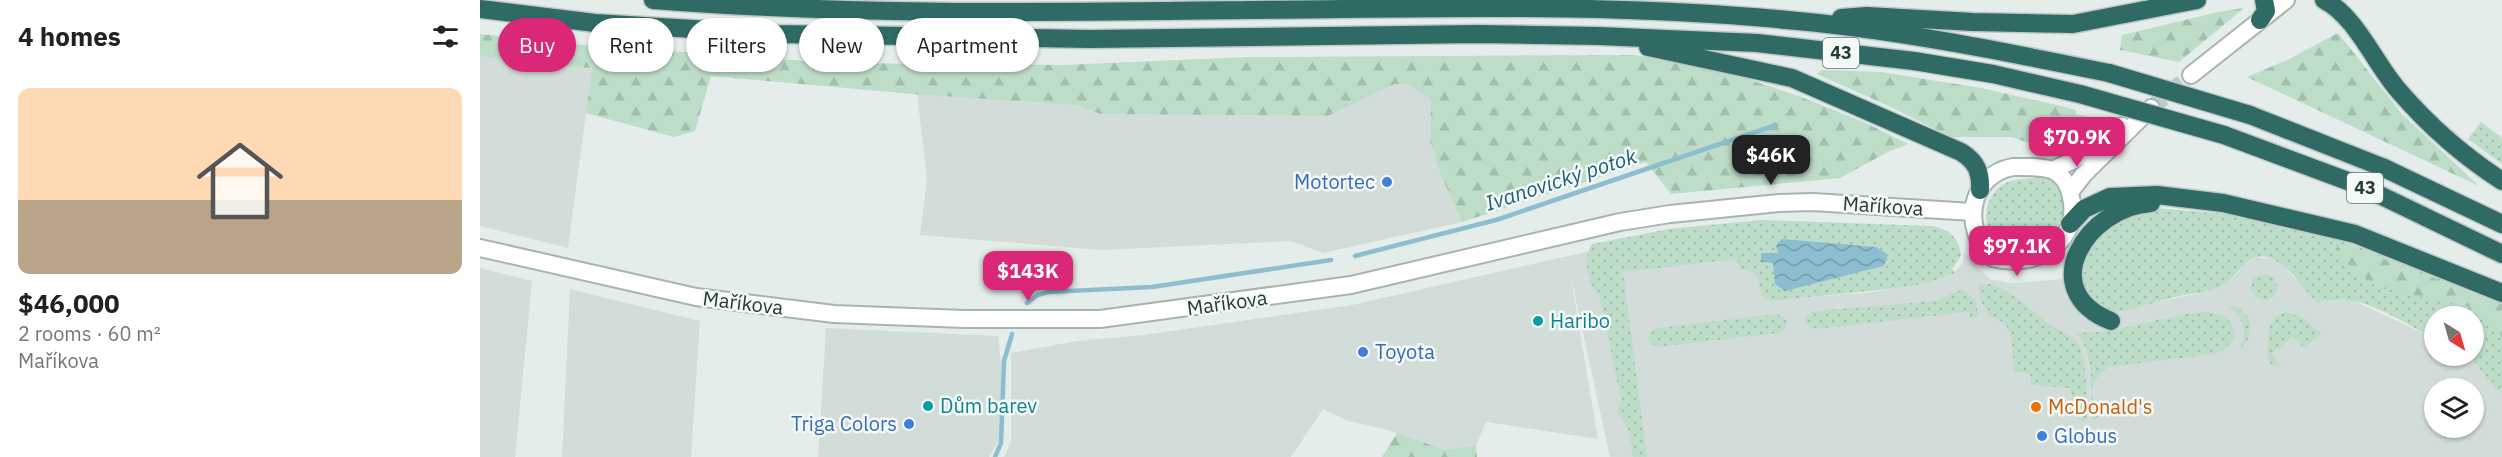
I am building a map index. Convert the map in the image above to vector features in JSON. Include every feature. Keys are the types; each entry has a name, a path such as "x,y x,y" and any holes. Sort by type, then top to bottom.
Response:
{"highway":[{"name":"43","path":"652,0 781,8 934,12 1573,9 1797,21 1966,44 2109,73 2250,115 2382,167 2502,224"},
{"path":"1797,21 1867,16 1973,22 2073,24 2196,0"},
{"path":"2260,20 2266,11 2264,0"},
{"path":"2324,0 2342,6 2397,90 2430,125 2467,158 2502,181"},
{"name":"43","path":"480,9 595,22 776,34 1054,39 1478,34 1599,36 1757,43 1902,60 1993,74 2080,94 2224,135 2361,186 2502,254"},
{"path":"1599,36 1792,78 1961,152 1969,157 1979,170 1980,190"},
{"path":"2070,224 2084,209 2110,197 2157,195 2223,203 2355,234 2502,293"},
{"path":"2111,321 2097,316 2086,307 2073,282 2075,259 2092,231 2101,222 2122,210 2145,204 2206,206 2223,203"}],"street":[{"path":"2191,75 2286,0"},
{"path":"2052,170 2062,177 2070,192 2073,209 2070,224 2061,239 2043,255 2022,260 1999,259 1989,254 1979,242 1972,212 1980,190 1996,173 2008,168 2052,170 2074,160 2151,108 2084,174 2070,192"},
{"name":"Maříkova","path":"480,248 696,297 834,314 964,319 1100,319 1351,285 1554,237 1670,214 1779,203 1813,202 1972,212"}],"shaded area":[{"path":"480,56 498,59 498,72 576,72 576,67 588,68 588,72 591,72 568,248 480,226"},
{"path":"1395,84 1407,84 1431,100 1430,141 1436,164 1462,222 1323,253 1291,241 1101,250 920,235 927,178 917,94 1074,105 1101,114 1328,116"},
{"path":"1756,223 1763,297 1770,300 1874,292 1924,284 1953,274 1962,264 1964,252 1990,279 2013,283 2078,278 2153,303 2209,291 2223,285 2246,263 2255,258 2267,258 2280,262 2294,278 2329,299 2352,300 2424,333 2424,366 2478,366 2495,389 2502,393 2502,457 1610,457 1570,273 1598,439 1486,422 1476,445 1445,450 1384,429 1348,421 1323,409 1291,457 1004,457 1011,441 1011,353 1077,341 1144,335 1352,305 1639,240"},
{"path":"480,268 532,281 515,457 480,457"},
{"path":"570,289 700,321 691,457 562,457"},
{"path":"826,328 998,336 1004,432 989,457 818,457"}],"green space":[{"path":"2244,8 2179,62 2120,50 2122,35"},
{"path":"2338,33 2402,114 2479,186 2247,77 2289,59"},
{"path":"480,34 498,36 498,59 480,56"},
{"path":"576,44 588,45 588,68 576,67"},
{"path":"674,51 686,52 686,72 787,72 787,60 799,61 799,72 884,72 884,63 896,64 896,72 1039,72 1039,65 1248,57 1635,55 1729,73 1799,96 1868,124 1908,144 1840,178 1671,194 1646,162 1462,222 1436,164 1430,141 1431,100 1407,84 1395,84 1328,116 1101,114 1074,105 913,94 711,76 695,131 674,137 586,113 591,72 674,72"},
{"path":"1822,70 1881,72 1981,88 2065,107 2076,110 2076,114 2104,121 2039,146 2011,137 1951,137 1817,74"},
{"path":"2481,122 2502,138 2502,164 2468,139"},
{"path":"2049,176 2060,185 2065,197 2065,212 2060,227 2050,240 2038,249 2023,252 2005,248 1991,235 1987,226 1987,207 1991,198 1996,190 2013,180"},
{"path":"2155,208 2239,215 2348,243 2436,277 2502,306 2502,393 2495,389 2478,366 2484,366 2484,306 2424,306 2424,333 2362,303 2332,300 2317,303 2285,267 2265,257 2255,258 2245,264 2225,284 2208,291 2120,311 2106,309 2087,300 2080,268 2084,254 2110,222"},
{"path":"1761,220 1931,226 1943,229 1952,235 1958,244 1961,256 1952,269 1955,272 1953,274 1924,284 1770,301 1762,296 1757,276 1739,269 1737,259 1623,272 1647,457 1633,457 1627,430 1618,412 1621,400 1600,298 1587,272 1587,258 1592,244 1669,229"},
{"path":"2336,243 2502,304 2502,337 2495,326 2484,318 2484,306 2464,306 2377,287 2341,259"},
{"path":"2264,274 2273,278 2277,287 2273,296 2264,300 2255,296 2251,287 2255,278"},
{"path":"1991,284 2014,296 2049,324 2073,338 2079,345 2086,382 2087,420 2083,423 2074,412 2071,388 2031,385 2030,373 2014,372 2011,337 2008,330 2004,323 1988,316 1980,300 1978,285"},
{"path":"1963,289 1975,300 1979,317 1970,318 1969,312 1815,329 1805,320 1814,311 1935,301"},
{"path":"2227,305 2242,310 2249,319 2249,336 2240,350 2244,336 2243,325"},
{"path":"2206,312 2217,314 2230,321 2235,337 2231,343 2214,354 2108,367 2095,380 2091,390 2091,373 2086,350 2082,340 2075,332 2108,331"},
{"path":"2287,312 2303,318 2322,334 2304,348 2293,336 2272,354 2282,366 2272,366 2267,357 2269,327 2275,317"},
{"path":"1777,314 1784,317 1787,323 1786,328 1779,333 1657,347 1650,343 1648,337 1652,330 1658,328"},
{"path":"2091,392 2098,415 2092,420 2092,409"},
{"path":"1397,433 1445,450 1476,445 1477,457 1382,457"}],"water":[{"path":"1782,239 1876,247 1887,254 1887,260 1883,266 1785,291 1775,284 1773,263 1761,262 1761,253 1778,253 1776,245"}],"waterway":[{"name":"Ivanovický potok","path":"1355,256 1496,220 1776,125"},
{"name":"Ivanovický potok","path":"1027,303 1038,295 1048,292 1152,287 1331,260"},
{"name":"Ivanovický potok","path":"995,457 1001,443 1004,361 1012,334"}],"tunnel":[{"path":"2151,108 2191,75"}],"place":[{"name":"Motortec","path":"1387,182"},
{"name":"Haribo","path":"1538,321"},
{"name":"Toyota","path":"1363,352"},
{"name":"Dům barev","path":"928,406"},
{"name":"McDonald's","path":"2036,407"},
{"name":"Triga Colors","path":"909,424"},
{"name":"Globus","path":"2042,436"}]}
